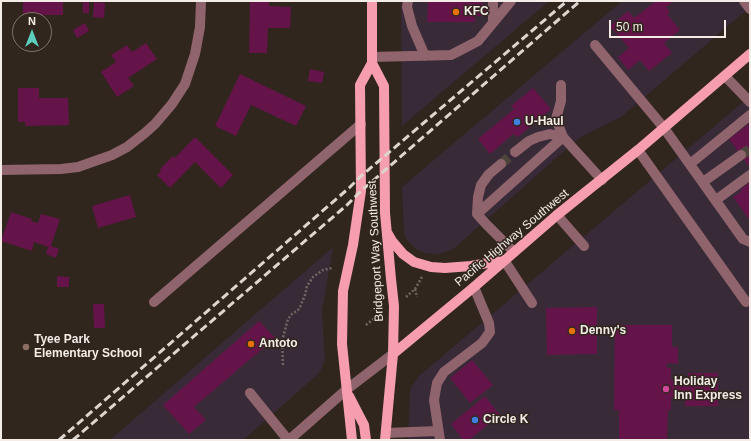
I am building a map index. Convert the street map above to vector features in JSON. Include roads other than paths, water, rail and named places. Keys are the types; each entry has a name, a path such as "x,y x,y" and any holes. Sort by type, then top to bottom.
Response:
{"main road":[{"name":"Bridgeport Way Southwest","path":"372,1 372,60 384,86 385,213 394,306 393,354 386,436"},
{"name":"Pacific Highway Southwest","path":"393,354 474,287 557,215 638,150 750,54"},
{"name":"Bridgeport Way Southwest","path":"352,440 342,344 343,291 353,245 360,191 360,85 372,60"},
{"path":"387,231 392,241 404,254 414,262 431,267 445,268 471,266 504,260"},
{"path":"346,390 364,425 366,440"}],"street":[{"path":"1,170 62,170 78,167 112,155 145,133 172,104 185,84 195,54 200,28 201,1"},
{"path":"408,1 407,6 412,26 425,56"},
{"path":"493,1 493,23"},
{"path":"372,60 451,55 478,42 510,1"},
{"path":"744,1 750,9"},
{"path":"596,45 664,128 743,239 750,242"},
{"path":"725,76 750,102"},
{"path":"561,85 561,101 556,120 563,137 602,180"},
{"path":"690,164 750,115"},
{"path":"154,302 361,124"},
{"path":"515,152 529,141 538,137 550,134 563,137"},
{"path":"477,214 563,137"},
{"path":"638,150 746,302"},
{"path":"703,182 741,156"},
{"path":"501,164 489,174 481,184 478,197 477,214 514,252"},
{"path":"716,200 750,175"},
{"path":"557,215 584,246"},
{"path":"504,260 532,303"},
{"path":"386,436 439,435 434,400 437,383 444,372 482,343 490,332 474,287"},
{"name":"Pacific Highway Southwest","path":"288,440 346,390 393,354"},
{"path":"250,393 288,440"}],"tunnel":[{"path":"741,155 750,149"},
{"path":"501,164 515,152"}],"railway":[{"path":"59,440 360,177 567,1"},
{"path":"73,440 347,205 361,191 580,1"}],"place":[{"name":"KFC","path":"456,12"},
{"name":"U-Haul","path":"517,122"},
{"name":"Denny's","path":"572,331"},
{"name":"Antoto","path":"251,344"},
{"name":"Tyee Park Elementary School","path":"26,347"},
{"name":"Holiday Inn Express","path":"666,389"},
{"name":"Circle K","path":"475,420"}]}
